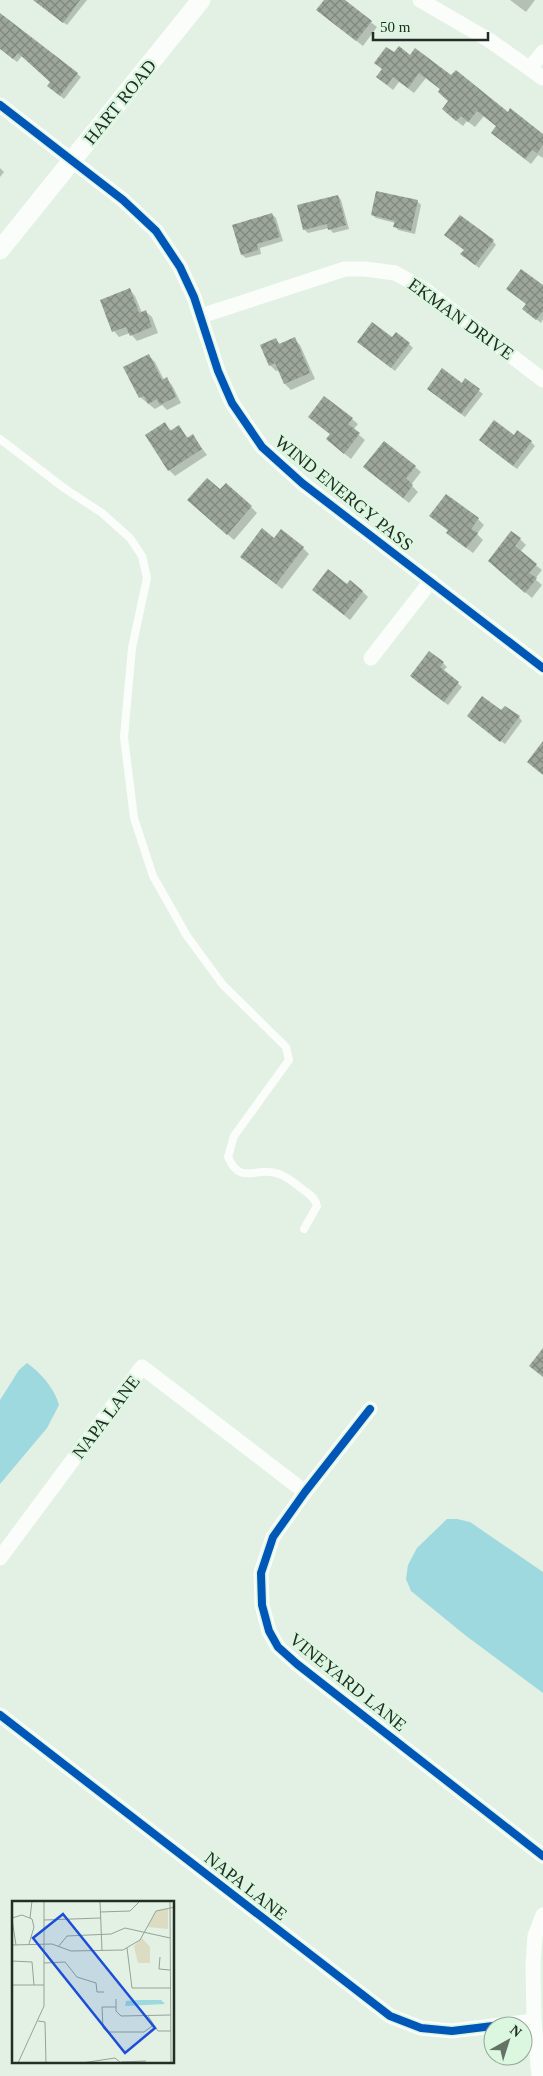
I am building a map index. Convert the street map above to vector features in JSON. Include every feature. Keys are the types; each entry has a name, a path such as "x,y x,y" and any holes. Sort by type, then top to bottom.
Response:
{"street":[{"name":"HART ROAD","path":"0,250 201,0"},
{"path":"420,0 489,40 543,78"},
{"path":"530,68 543,52"},
{"name":"WIND ENERGY PASS","path":"0,105 123,200 156,231 180,267 201,316 218,371 232,403 262,447 302,483 543,668"},
{"name":"EKMAN DRIVE","path":"201,316 345,269 365,269 395,273 424,289 543,380"},
{"path":"371,658 431,581"},
{"name":"NAPA LANE","path":"0,1558 142,1368 305,1492"},
{"name":"VINEYARD LANE","path":"370,1409 305,1492 273,1537 261,1573 262,1605 269,1630 278,1647 297,1664 543,1856"},
{"name":"NAPA LANE","path":"0,1714 390,2016 421,2028 452,2031 483,2027"},
{"path":"539,2076 534,2021 535,1936 543,1915"}],"lane":[{"path":"0,440 64,488 102,513 130,538 142,556 147,578 132,648 124,737 134,818 153,876 187,936 224,985 279,1040 289,1054 289,1060 234,1136 228,1157 232,1166 237,1171 246,1174 277,1173 290,1180 313,1198 317,1206 304,1229"}],"water":[{"path":"27,1363 47,1382 59,1405 47,1428 0,1484 0,1400 19,1370"},
{"path":"447,1519 470,1522 543,1572 543,1693 465,1635 411,1591 406,1579 408,1565 417,1548"}],"building":[{"path":"33,0 80,0 63,23"},
{"path":"324,0 345,0 372,21 356,41 316,10"},
{"path":"0,13 78,73 60,96 47,86 50,82 18,53 13,59 0,49"},
{"path":"399,46 410,55 415,48 451,75 456,70 508,112 510,108 543,134 543,145 537,153 532,150 525,159 491,133 496,126 477,111 468,122 461,116 456,121 442,109 448,101 438,92 440,89 419,73 408,88 393,77 387,85 376,77 382,69 374,63 386,47 394,52"},
{"path":"376,191 418,200 411,231 393,227 395,221 371,215"},
{"path":"338,195 346,225 328,230 327,224 303,230 297,205"},
{"path":"272,213 280,237 257,244 258,250 241,255 232,225"},
{"path":"460,215 494,240 475,265 460,254 464,250 444,235"},
{"path":"521,269 543,285 543,311 536,320 522,309 526,304 506,289"},
{"path":"130,288 139,313 146,310 152,327 130,336 126,327 112,332 100,300"},
{"path":"372,322 392,337 396,332 410,343 391,368 357,342"},
{"path":"295,337 310,373 284,384 275,363 269,366 260,345 276,338 279,344"},
{"path":"149,354 162,380 167,377 176,397 160,405 157,399 148,404 144,396 139,398 123,367"},
{"path":"442,368 462,383 465,378 480,389 461,414 427,389"},
{"path":"324,396 353,418 348,424 360,433 344,454 326,439 330,434 308,417"},
{"path":"494,420 514,435 517,430 532,441 513,466 479,440"},
{"path":"165,422 170,431 179,425 187,438 193,434 202,449 168,471 145,435"},
{"path":"384,441 416,466 406,478 413,485 403,498 363,467"},
{"path":"207,478 220,489 226,483 252,506 227,535 187,500"},
{"path":"446,494 479,518 471,529 478,533 466,548 446,533 448,530 429,516"},
{"path":"262,528 274,538 281,529 304,547 276,584 240,557"},
{"path":"511,531 521,538 515,546 537,564 529,573 537,578 525,593 488,561"},
{"path":"328,569 347,584 350,580 363,591 344,615 312,590"},
{"path":"429,651 444,662 440,667 459,682 444,702 410,676"},
{"path":"482,696 501,710 505,706 520,716 500,742 467,716"},
{"path":"543,741 543,775 527,762"},
{"path":"543,1348 543,1377 529,1366"}],"cycle path":[{"path":"0,105 123,200 156,231 180,267 194,297 218,371 232,403 262,447 302,483 543,668"},
{"path":"370,1409 305,1492 273,1537 261,1573 262,1605 269,1631 278,1647 297,1664 543,1856"},
{"path":"0,1715 390,2016 421,2028 452,2031 483,2027"}]}
